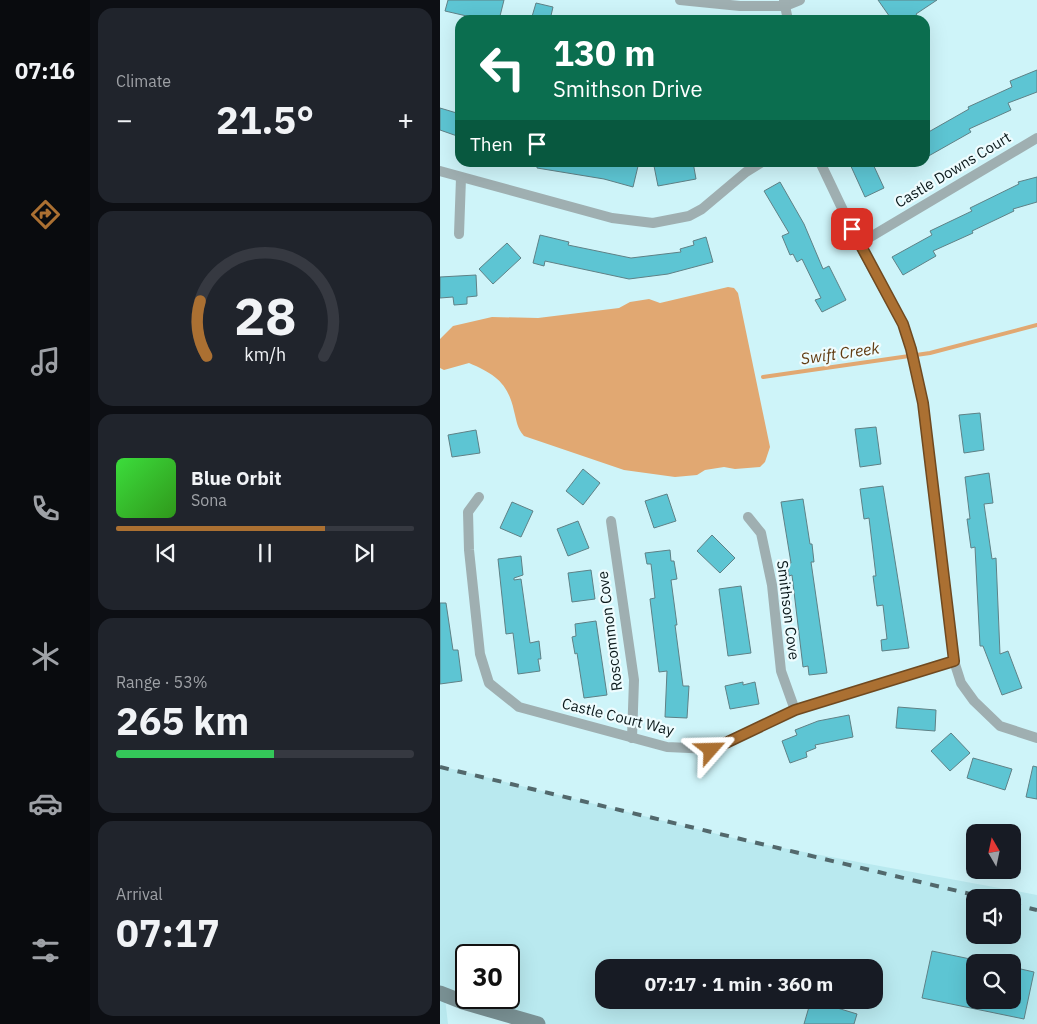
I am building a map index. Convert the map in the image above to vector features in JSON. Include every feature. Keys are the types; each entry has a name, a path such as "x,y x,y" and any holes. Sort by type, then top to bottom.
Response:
{"main road":[{"path":"440,993 538,1024"}],"street":[{"path":"680,0 740,6 771,5 800,0"},
{"name":"Castle Downs Court","path":"860,246 862,242 1037,138"},
{"path":"440,171 612,218 653,223 689,216 702,209 754,167"},
{"path":"822,167 860,246 903,324 912,355 923,403 954,661 961,683 974,701 1000,726 1037,738"},
{"path":"458,234 461,178"},
{"name":"Castle Court Way","path":"479,496 468,512 469,550 480,654 489,683 519,707 667,747 711,750 795,710 954,661"},
{"name":"Smithson Cove","path":"748,517 761,533 772,585 781,671 795,710"},
{"name":"Roscommon Cove","path":"611,521 634,680 632,738"}],"shaded area":[{"path":"728,287 734,288 738,293 770,447 765,462 760,467 735,469 724,467 705,470 697,475 675,477 624,470 524,436 504,386 486,371 469,363 444,370 440,368 440,339 453,326 492,317 538,318 619,308 630,302 649,299 660,303"},
{"path":"440,766 750,842 1005,889 966,889 966,944 1021,944 1021,892 1037,895 1037,1024 528,1024 480,1009 520,1009 520,944 455,944 455,1001 445,998 448,1024 440,1024"}],"building":[{"path":"448,0 504,0 500,15 462,15 445,11"},
{"path":"878,0 937,0 917,15 888,15"},
{"path":"536,3 553,7 551,15 532,15"},
{"path":"1037,70 1037,92 1008,103 1011,110 969,129 971,132 930,155 930,131 969,109 968,107 1012,87 1010,81"},
{"path":"440,108 455,112 455,135 440,130"},
{"path":"638,167 633,187 604,179 537,168"},
{"path":"654,167 694,167 696,179 658,186"},
{"path":"851,167 874,167 884,188 865,197"},
{"path":"1037,177 1037,202 1013,209 1014,211 972,231 973,233 933,251 936,256 903,275 892,257 932,235 930,231 972,211 970,208 1019,184 1018,182"},
{"path":"780,182 804,224 823,269 829,266 846,300 822,312 815,300 821,298 802,259 797,262 793,254 790,255 782,236 789,233 764,191"},
{"path":"540,235 569,242 568,245 631,258 681,252 680,249 694,245 693,241 706,237 713,262 668,274 629,279 545,261 544,266 533,263"},
{"path":"507,243 521,258 493,284 479,269"},
{"path":"476,275 477,296 467,297 467,304 454,305 453,297 440,298 440,277"},
{"path":"980,413 984,450 964,453 959,415"},
{"path":"876,427 881,464 860,467 855,429"},
{"path":"476,430 480,453 452,457 448,435"},
{"path":"583,469 600,483 583,505 566,491"},
{"path":"989,473 993,503 984,504 992,559 996,558 1000,654 1008,651 1022,688 1002,695 983,646 980,646 975,547 971,548 967,519 970,519 965,477"},
{"path":"883,486 909,648 882,651 881,640 887,639 883,605 877,606 873,576 876,576 869,518 864,519 860,489"},
{"path":"667,494 676,521 654,528 645,501"},
{"path":"803,499 810,544 812,544 814,562 811,562 827,673 809,675 808,666 803,667 792,575 789,576 787,564 791,563 781,502"},
{"path":"512,502 533,511 521,537 500,528"},
{"path":"578,521 589,548 568,556 557,529"},
{"path":"712,535 735,558 720,573 697,551"},
{"path":"670,550 671,561 674,561 677,579 671,580 683,686 689,686 687,718 665,717 667,671 659,672 650,599 655,598 651,564 647,564 645,553"},
{"path":"521,556 523,575 514,578 514,580 521,579 530,643 539,641 541,659 538,659 540,671 518,674 513,633 506,634 498,559"},
{"path":"591,570 595,599 572,602 568,573"},
{"path":"741,586 751,653 728,656 719,589"},
{"path":"440,603 446,603 453,650 458,650 462,681 440,684"},
{"path":"596,621 607,695 584,698 577,653 575,654 572,637 576,636 575,624"},
{"path":"743,682 743,685 755,682 759,704 730,709 725,686"},
{"path":"898,707 936,710 935,731 896,728"},
{"path":"849,715 853,737 815,745 816,748 806,752 807,757 790,763 782,741 797,735 795,730 818,721"},
{"path":"951,733 970,753 950,771 931,751"},
{"path":"973,758 1012,769 1005,790 967,778"},
{"path":"1033,766 1037,767 1037,799 1026,797"},
{"path":"932,951 966,958 966,1007 922,998"},
{"path":"1021,969 1034,972 1024,1019 975,1009 1021,1009"},
{"path":"808,1009 841,1009 857,1014 854,1024 804,1024"}],"waterway":[{"name":"Swift Creek","path":"763,377 930,353 1037,325"}],"railway":[{"path":"440,767 966,893"},
{"path":"1021,906 1037,910"}],"route":[{"path":"711,750 795,710 954,661 923,403 911,349 903,324 852,229"}]}
